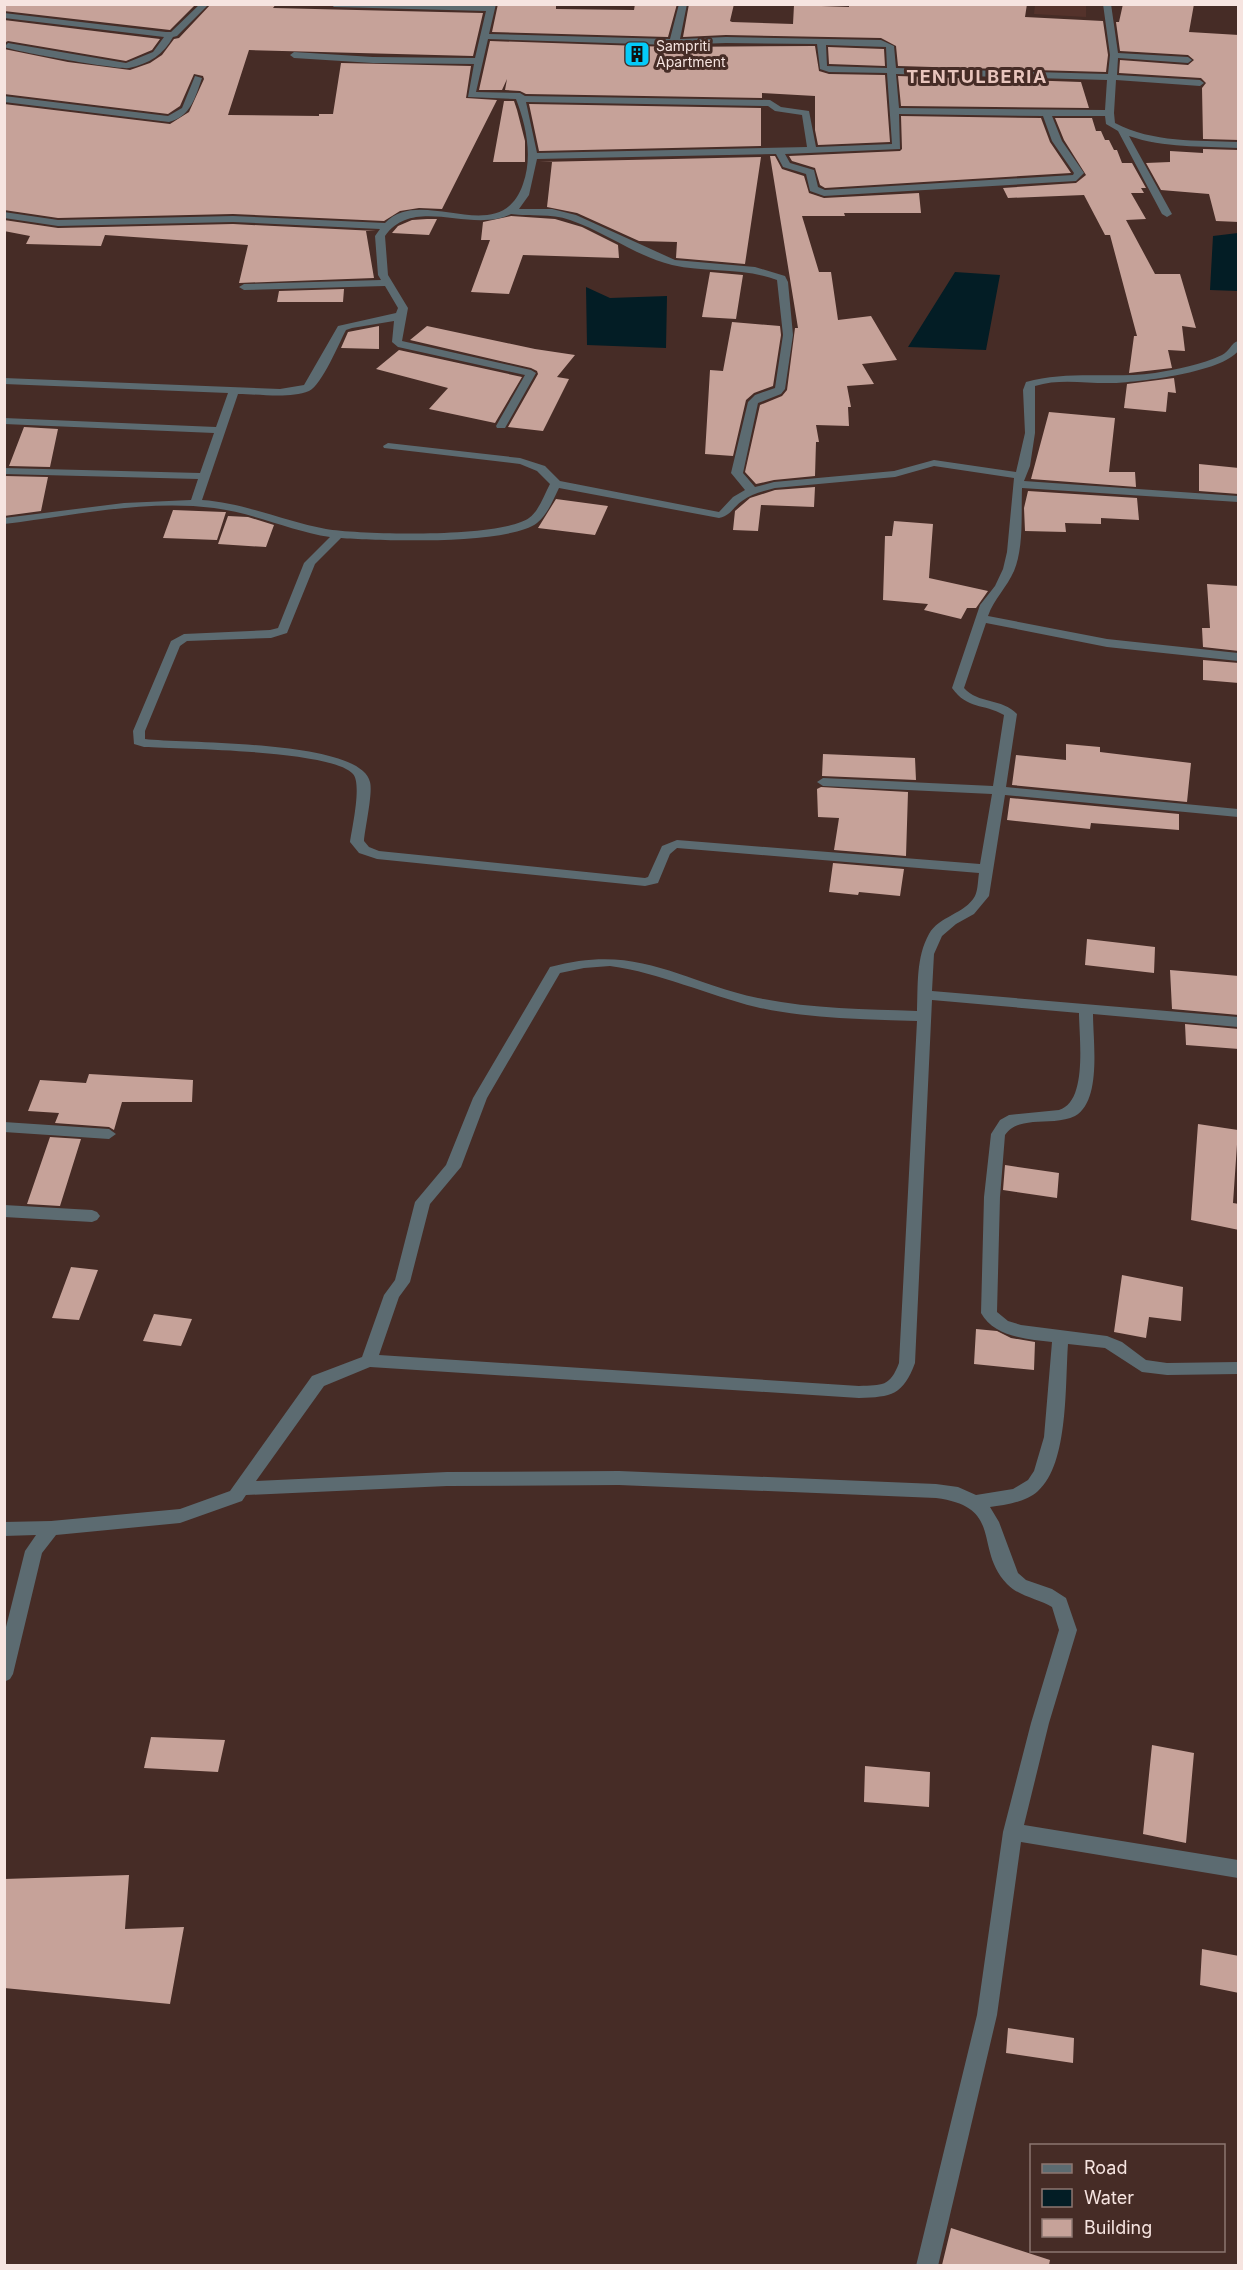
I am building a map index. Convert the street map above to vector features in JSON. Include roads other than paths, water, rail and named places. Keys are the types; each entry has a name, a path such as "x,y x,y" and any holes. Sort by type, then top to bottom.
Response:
{"street":[{"path":"8,46 127,66 156,54 163,48 170,35 205,4"},
{"path":"334,4 491,7 471,95 520,96 534,156 532,175 521,201 513,212"},
{"path":"675,42 683,4"},
{"path":"1107,4 1114,55 1109,113 1111,124 1122,132 1146,137 1239,145"},
{"path":"4,15 170,35"},
{"path":"486,36 675,42 821,42 887,44 890,46 897,147 534,156"},
{"path":"821,42 823,67 826,69 1111,77 1200,83"},
{"path":"294,55 373,60 480,61"},
{"path":"1114,55 1188,60"},
{"path":"4,99 169,119 180,117 185,111 198,78"},
{"path":"520,99 770,103 778,109 799,111 807,115 812,150"},
{"path":"895,111 1109,113"},
{"path":"779,150 786,165 811,172 813,189 824,193 1076,178 1079,173 1057,141 1047,113"},
{"path":"1122,132 1167,214"},
{"path":"501,426 531,373 402,345 398,342 400,315 403,308 383,275 380,236 393,220 405,216 493,218 513,212 543,211 574,218 670,262 688,266 759,272 781,278 788,335 780,388 753,402 737,473 752,491"},
{"path":"4,215 58,223 233,219 387,226"},
{"path":"244,287 387,283"},
{"path":"4,381 280,392 307,388 313,382 342,328 352,324 390,320 400,315"},
{"path":"4,1529 51,1528 180,1516 236,1496 318,1381 369,1361 859,1392 884,1392 901,1382 907,1363 927,954 936,934 951,921 969,911 982,896 1011,714 999,707 967,699 958,688 986,605 999,587 1011,561 1019,480 1030,433 1028,390 1030,384 1043,379 1066,377 1114,380 1172,373 1233,357 1239,344"},
{"path":"195,503 234,390"},
{"path":"4,421 220,430"},
{"path":"388,446 520,461 537,466 551,474 556,484"},
{"path":"556,484 719,515 726,513 737,499 752,491 795,483 895,474 934,463 1019,480 1239,500"},
{"path":"4,471 204,476"},
{"path":"4,521 142,506 195,503 242,507 338,535 474,535 509,530 531,522 542,509 556,484"},
{"path":"338,535 310,562 283,630 271,634 184,638 175,644 139,731 138,741 303,753 339,761 358,771 364,783 357,842 364,850 377,855 645,882 653,880 664,850 670,845 677,844 986,869"},
{"path":"981,618 1107,643 1239,657"},
{"path":"823,782 998,790 1239,813"},
{"path":"369,1361 392,1295 402,1282 412,1251 423,1202 453,1167 480,1098 555,970 577,963 605,961 660,969 718,993 813,1013 923,1016"},
{"path":"924,995 1239,1022"},
{"path":"1086,1009 1086,1084 1081,1101 1070,1112 1059,1115 1014,1119 1005,1124 998,1134 992,1197 989,1313 995,1322 1004,1327 1060,1337 1107,1342 1142,1366 1167,1369 1239,1368"},
{"path":"4,1127 109,1134"},
{"path":"4,1211 92,1216"},
{"path":"976,1502 1015,1495 1033,1486 1044,1472 1050,1451 1060,1337"},
{"path":"243,1488 447,1479 619,1478 936,1491 958,1494 976,1502 990,1522 1005,1566 1012,1578 1020,1585 1046,1594 1060,1603 1068,1630 1040,1724 1013,1832 987,2015 927,2265"},
{"path":"4,1674 33,1551 51,1528"},
{"path":"1013,1832 1239,1869"}],"water":[{"path":"1238,233 1238,291 1210,290 1213,236"},
{"path":"955,272 1000,275 986,350 908,347"},
{"path":"586,287 610,298 667,296 666,348 587,345"}],"place":[{"name":"Sampriti Apartment","path":"637,54"}],"district":[{"name":"TENTULBERIA","path":"977,77"}]}
